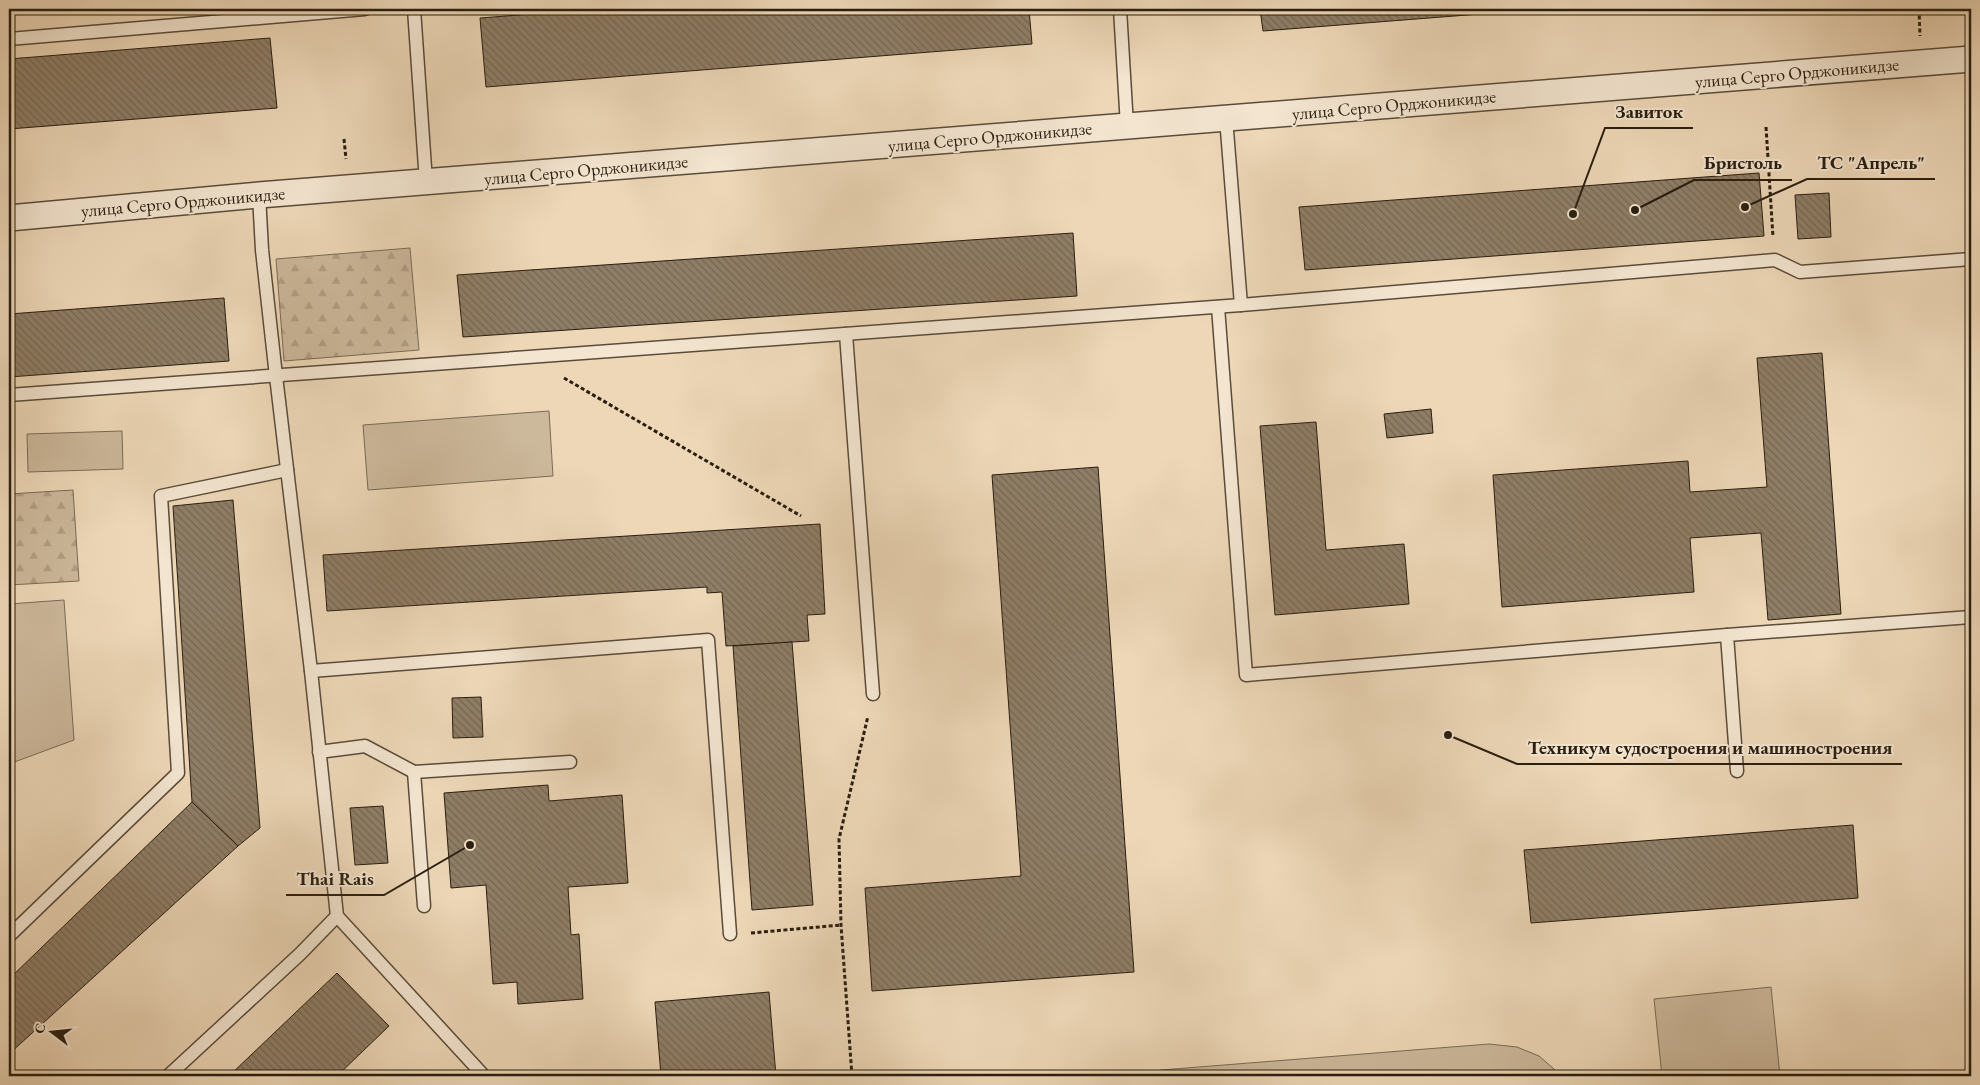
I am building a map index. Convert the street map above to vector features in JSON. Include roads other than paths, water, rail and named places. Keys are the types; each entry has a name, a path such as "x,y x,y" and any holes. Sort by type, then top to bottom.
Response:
{"street":[{"name":"улица Серго Орджоникидзе","path":"9,218 259,195 1971,59"}],"lane":[{"path":"9,39 200,15 365,9"},
{"path":"414,9 426,182"},
{"path":"1120,9 1127,126"},
{"path":"1226,118 1241,305"},
{"path":"259,195 262,250 311,671 337,916 484,1076"},
{"path":"9,395 1218,307 1775,260 1800,272 1971,259"},
{"path":"1218,307 1246,675 1727,635 1971,617"},
{"path":"846,334 873,694"},
{"path":"9,936 178,773 161,496 287,470"},
{"path":"1727,635 1737,771"},
{"path":"311,671 708,640 730,934"},
{"path":"319,752 365,746 414,772 570,762"},
{"path":"414,772 424,906"},
{"path":"168,1076 300,954 337,916"}],"place":[{"name":"ТС \"Апрель\"","path":"1745,207"},
{"name":"Бристоль","path":"1635,210"},
{"name":"Завиток","path":"1573,214"},
{"name":"Техникум судостроения и машиностроения","path":"1448,735"},
{"name":"Thai Rais","path":"470,845"}]}
